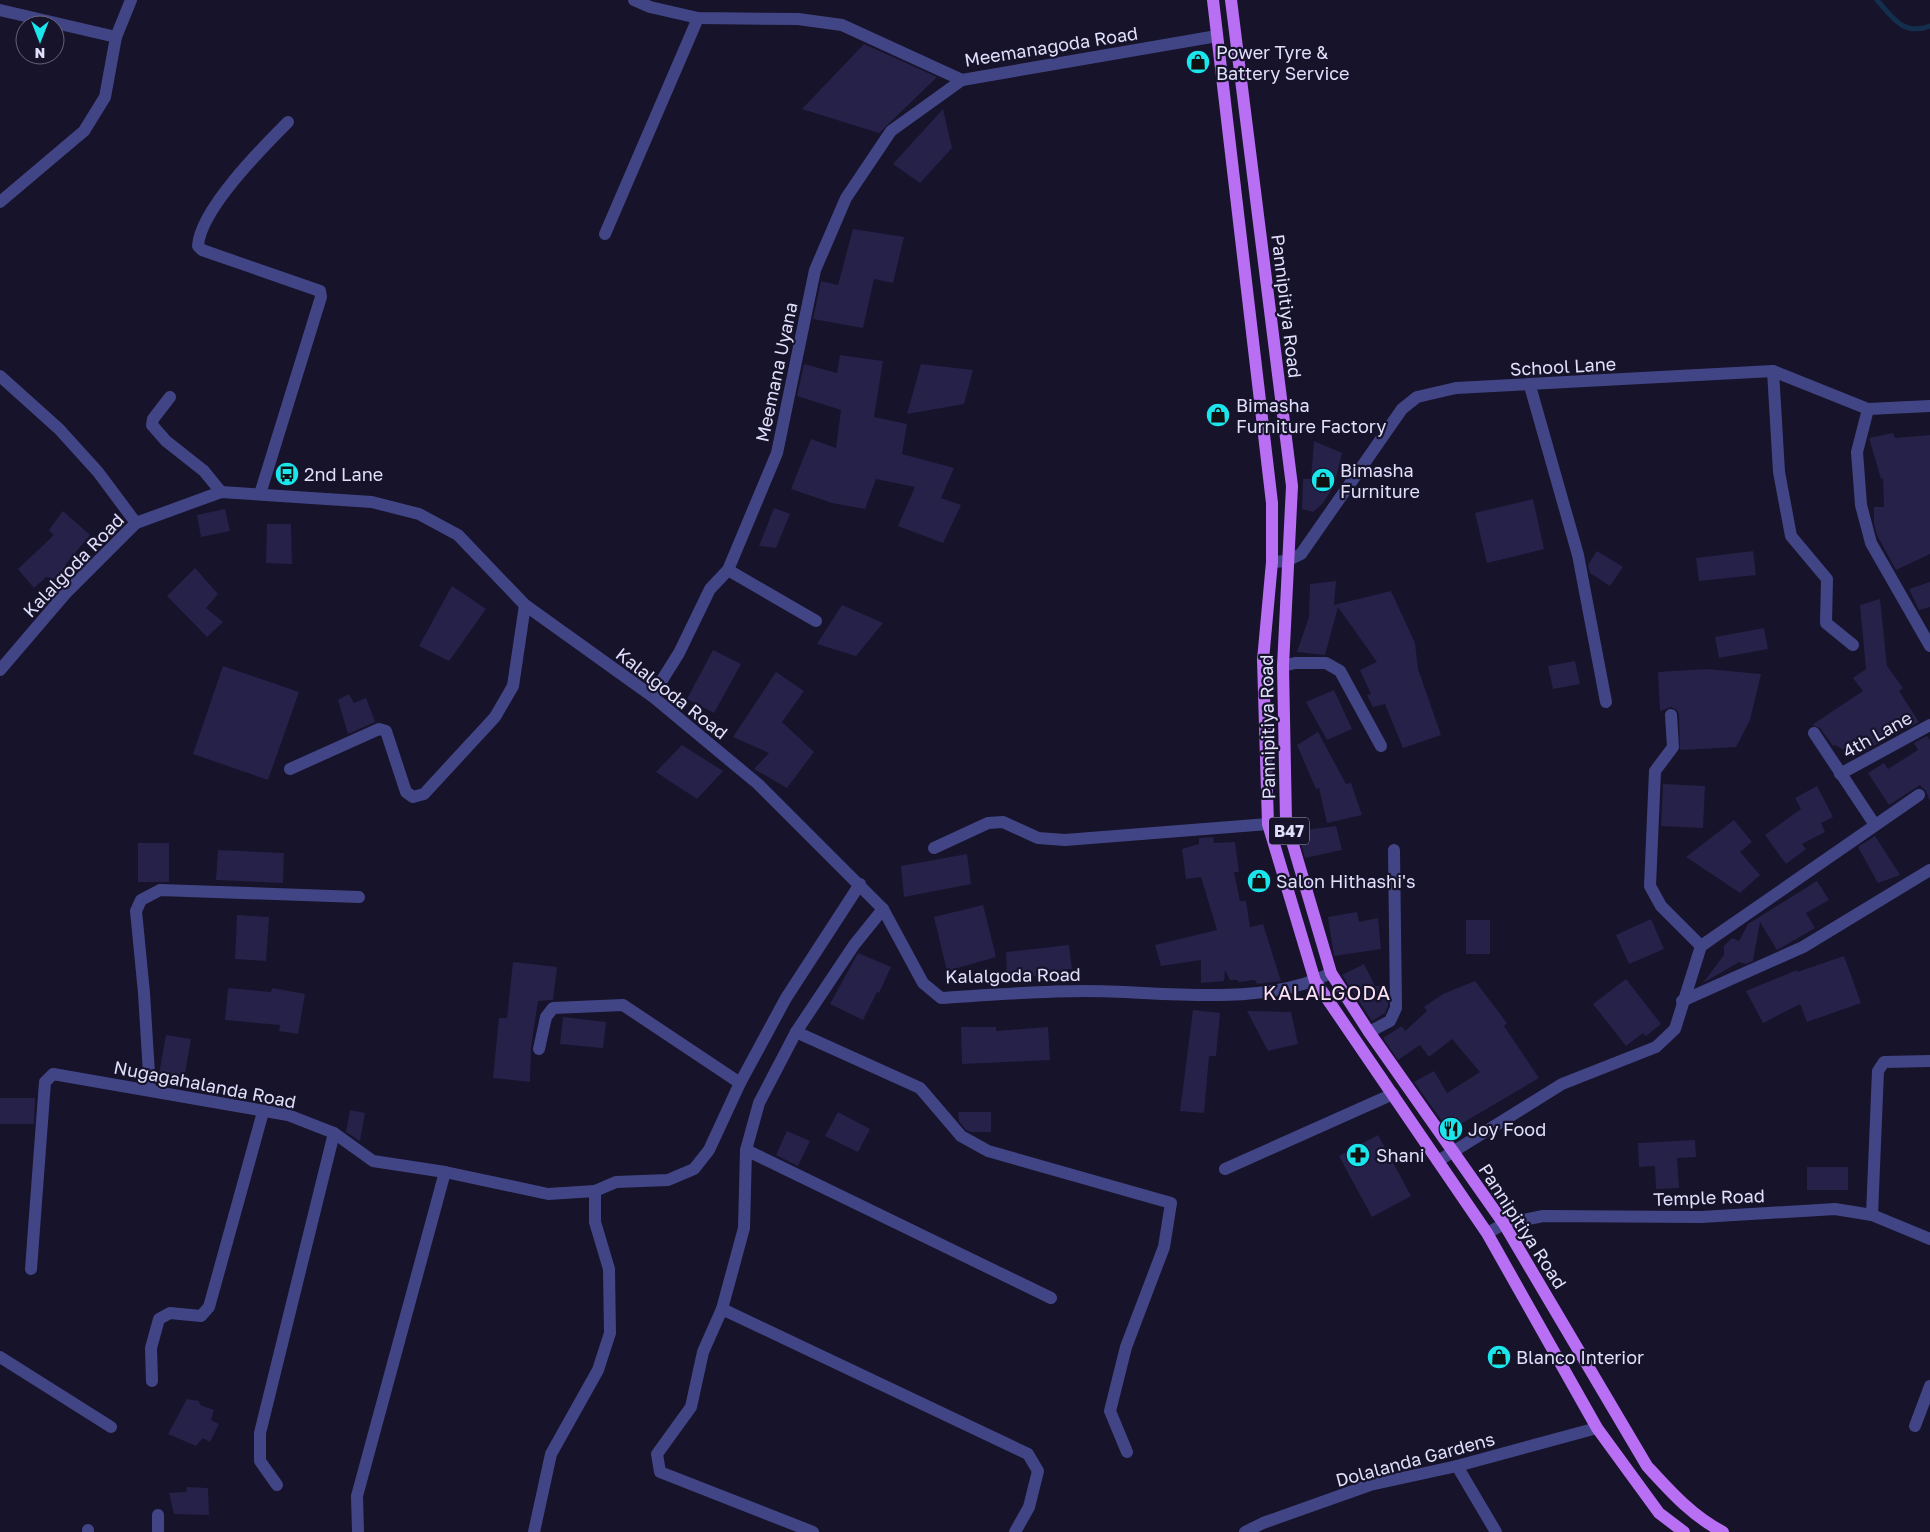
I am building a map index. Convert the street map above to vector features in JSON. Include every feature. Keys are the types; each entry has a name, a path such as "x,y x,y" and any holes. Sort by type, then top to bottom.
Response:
{"main road":[{"name":"Pannipitiya Road","path":"1213,0 1272,503 1272,562 1263,660 1268,824 1315,981 1487,1233 1597,1428 1660,1513 1684,1532"},
{"name":"Pannipitiya Road","path":"1231,0 1292,486 1283,666 1286,821 1331,973 1369,1032 1504,1224 1647,1466 1675,1497 1707,1524 1723,1532"}],"street":[{"path":"0,202 84,131 105,97 116,38 131,0"},
{"name":"Meemanagoda Road","path":"634,0 650,7 698,18 798,19 842,25 962,80 1217,36"},
{"path":"0,10 116,38"},
{"path":"605,234 698,18"},
{"name":"Meemana Uyana","path":"652,696 679,653 710,589 728,570 777,453 816,270 846,198 891,131 962,80"},
{"path":"260,494 321,297 320,291 202,250 198,246 198,239 218,202 256,155 288,122"},
{"path":"1773,371 1779,472 1791,536 1827,579 1826,623 1853,645"},
{"name":"School Lane","path":"1288,561 1301,554 1402,409 1417,397 1456,388 1530,386 1773,371 1868,409 1930,406"},
{"path":"0,376 59,429 98,472 136,523"},
{"path":"1530,386 1578,555 1606,702"},
{"path":"170,397 153,419 152,425 166,441 204,471 221,492"},
{"path":"1868,409 1857,452 1864,514 1871,543 1930,646"},
{"name":"Kalalgoda Road","path":"0,670 65,594 136,523 221,492 372,502 418,514 458,535 525,605 652,696 758,784 883,909 923,982 941,998 1085,991 1247,995 1315,981 1331,973"},
{"path":"1272,562 1288,561"},
{"path":"728,570 816,621"},
{"path":"290,769 380,729 386,731 406,792 413,797 424,794 495,717 513,686 525,605"},
{"path":"1283,666 1295,663 1326,663 1340,671 1381,746"},
{"path":"1670,715 1673,747 1655,771 1650,886 1661,906 1700,946"},
{"name":"4th Lane","path":"1840,774 1930,725"},
{"path":"1814,733 1875,825"},
{"path":"1438,1161 1562,1084 1656,1047 1675,1029 1700,946 1919,795"},
{"path":"934,848 988,823 1003,822 1038,838 1065,840 1268,824"},
{"path":"1369,1032 1390,1021 1396,1008 1394,850"},
{"path":"1682,1001 1803,946 1930,870"},
{"name":"Nugagahalanda Road","path":"31,1269 45,1082 53,1074 288,1115 334,1133 373,1161 445,1172 548,1194 595,1191 616,1182 668,1180 694,1169 709,1150 740,1082 786,998 860,884"},
{"path":"150,1090 144,993 136,911 141,900 160,890 358,897"},
{"path":"813,1532 660,1472 657,1454 691,1407 702,1352 722,1309 744,1228 746,1150 759,1104 796,1032 854,945 883,909"},
{"path":"539,1049 546,1016 553,1008 623,1006 740,1082"},
{"path":"796,1032 920,1088 961,1136 988,1151 1171,1204 1164,1247 1126,1346 1110,1411 1127,1452"},
{"path":"1872,1214 1878,1071 1884,1062 1930,1061"},
{"path":"1225,1169 1393,1094"},
{"path":"152,1380 151,1348 159,1319 170,1313 201,1316 209,1307 263,1112"},
{"path":"277,1485 260,1461 260,1433 334,1133"},
{"path":"746,1150 1051,1298"},
{"path":"358,1532 357,1496 445,1172"},
{"path":"534,1532 551,1454 598,1370 610,1333 609,1269 595,1222 595,1191"},
{"name":"Temple Road","path":"1487,1233 1504,1224 1543,1216 1701,1217 1835,1209 1872,1214 1930,1239"},
{"path":"722,1309 1028,1454 1038,1471 1029,1507 1015,1532"},
{"path":"0,1357 111,1427"},
{"path":"1915,1426 1930,1386"},
{"name":"Dolalanda Gardens","path":"1245,1532 1265,1528 1370,1485 1457,1466 1597,1428"},
{"path":"1457,1466 1496,1532"},
{"path":"158,1515 158,1532"}],"building":[{"path":"864,44 937,77 879,133 802,109"},
{"path":"943,109 952,148 920,183 893,164"},
{"path":"853,229 904,237 893,283 874,279 863,328 813,319 821,281 838,285"},
{"path":"840,355 883,361 874,417 907,424 902,454 954,468 941,498 961,505 943,543 898,526 915,487 876,479 865,509 832,503 791,489 811,439 836,448 841,410 797,396 804,364 837,373"},
{"path":"921,364 973,370 964,404 907,414"},
{"path":"1893,433 1895,438 1930,435 1930,554 1896,570 1877,535 1874,523 1874,507 1884,507 1883,478 1881,479 1869,438"},
{"path":"1314,441 1342,453 1334,486 1323,503 1313,512 1302,509 1303,479 1311,479"},
{"path":"1533,499 1544,549 1487,563 1475,513"},
{"path":"774,508 790,514 776,548 759,546"},
{"path":"225,509 230,531 201,537 197,515"},
{"path":"63,511 90,535 65,565 68,568 57,579 46,577 34,588 18,569 54,535 49,530"},
{"path":"267,524 291,524 292,564 266,563"},
{"path":"1597,551 1623,567 1610,586 1590,573 1588,565"},
{"path":"1753,551 1756,575 1699,581 1696,558"},
{"path":"195,568 218,594 206,608 223,622 207,637 167,596"},
{"path":"1336,581 1334,605 1391,591 1415,643 1418,669 1441,735 1403,748 1385,704 1373,707 1367,695 1371,694 1360,670 1377,662 1338,607 1325,655 1297,652 1309,617 1310,584"},
{"path":"1930,582 1930,607 1919,610 1909,589"},
{"path":"452,586 486,609 449,661 419,646"},
{"path":"1880,599 1887,666 1903,688 1899,691 1919,722 1905,729 1904,727 1866,751 1850,753 1835,745 1833,746 1820,728 1812,725 1863,691 1853,678 1866,669 1860,605"},
{"path":"842,605 883,623 856,656 817,644"},
{"path":"1764,628 1768,649 1719,658 1715,637"},
{"path":"713,650 741,664 714,713 687,699"},
{"path":"1575,661 1580,684 1553,689 1548,666"},
{"path":"223,666 299,692 268,780 193,754"},
{"path":"1707,669 1761,674 1750,720 1736,747 1680,750 1679,714 1677,710 1671,707 1660,711 1658,672"},
{"path":"776,672 804,691 782,722 814,752 787,788 754,769 769,753 733,737"},
{"path":"1334,690 1352,729 1327,740 1306,702"},
{"path":"349,694 354,703 366,698 375,722 348,734 338,700"},
{"path":"1318,732 1346,784 1351,783 1362,815 1327,823 1319,788 1316,789 1297,745"},
{"path":"1927,736 1930,740 1930,801 1926,791 1920,785 1889,805 1868,773 1884,763 1888,769 1918,750 1914,743"},
{"path":"682,745 723,771 697,799 656,772"},
{"path":"1663,784 1705,786 1703,828 1661,826"},
{"path":"1817,786 1833,817 1821,823 1825,832 1802,844 1806,849 1786,864 1765,835 1801,809 1795,798"},
{"path":"1734,820 1752,842 1740,852 1760,875 1740,893 1686,857"},
{"path":"1336,826 1342,850 1305,858 1298,831"},
{"path":"1875,836 1900,875 1878,883 1858,847"},
{"path":"1213,837 1214,843 1235,842 1239,872 1234,872 1240,901 1246,901 1250,927 1263,924 1281,981 1257,984 1255,980 1238,982 1238,980 1230,980 1225,970 1224,981 1201,983 1201,960 1161,966 1155,945 1217,930 1201,877 1186,879 1182,849 1199,844 1199,838"},
{"path":"138,843 169,843 169,882 138,882"},
{"path":"218,850 284,853 283,883 216,880"},
{"path":"967,854 971,884 904,897 901,866"},
{"path":"1817,881 1829,900 1806,913 1815,928 1777,950 1760,922 1753,961 1746,964 1739,962 1703,983 1724,955 1724,946 1732,938 1739,941 1748,924"},
{"path":"983,905 996,957 947,971 934,917"},
{"path":"1357,912 1359,922 1378,918 1381,949 1334,956 1328,917"},
{"path":"237,915 269,917 266,961 235,959"},
{"path":"1651,919 1664,949 1629,964 1616,935"},
{"path":"1466,920 1490,920 1490,954 1466,954"},
{"path":"1069,945 1072,969 1036,973 1036,976 1007,977 1006,952"},
{"path":"858,953 891,967 879,993 877,992 863,1020 830,1004"},
{"path":"1844,956 1861,1003 1807,1022 1800,1004 1763,1023 1746,991 1797,970 1797,972"},
{"path":"513,962 557,967 553,1000 538,1001 531,1047 530,1082 493,1078 499,1018 507,1018"},
{"path":"1364,964 1375,986 1385,986 1388,988 1388,1006 1385,1013 1372,1021 1342,975"},
{"path":"1626,979 1661,1024 1646,1036 1643,1033 1626,1046 1593,1004"},
{"path":"1475,981 1507,1023 1504,1026 1539,1078 1449,1131 1414,1082 1434,1071 1447,1093 1480,1072 1452,1039 1429,1057 1420,1045 1398,1060 1383,1038 1402,1026 1405,1031 1427,1011 1424,1007 1443,994"},
{"path":"228,988 271,992 272,988 305,994 298,1034 279,1031 280,1025 225,1020"},
{"path":"1193,1010 1220,1013 1216,1056 1209,1056 1204,1113 1180,1111"},
{"path":"1247,1011 1291,1012 1298,1044 1268,1051"},
{"path":"563,1017 606,1022 603,1048 560,1044"},
{"path":"961,1027 996,1027 996,1031 1048,1027 1050,1060 962,1064"},
{"path":"166,1035 191,1039 183,1085 158,1080"},
{"path":"0,1098 35,1098 34,1124 0,1124"},
{"path":"350,1110 365,1113 360,1141 346,1132"},
{"path":"838,1112 870,1129 858,1152 825,1136"},
{"path":"958,1112 991,1112 991,1132 971,1132 966,1130 959,1121"},
{"path":"787,1131 810,1141 798,1166 776,1155"},
{"path":"1378,1135 1411,1196 1372,1217 1339,1156"},
{"path":"1695,1140 1696,1157 1677,1158 1679,1188 1656,1189 1655,1166 1639,1167 1638,1143"},
{"path":"1807,1167 1848,1167 1848,1190 1807,1190"},
{"path":"187,1399 199,1401 200,1405 214,1410 211,1420 219,1424 210,1442 203,1438 196,1446 168,1434"},
{"path":"187,1487 208,1488 209,1515 174,1514 169,1493 186,1492"}],"waterway":[{"path":"1877,0 1899,24 1913,29 1930,26"}],"place":[{"name":"Power Tyre & Battery Service","path":"1198,62"},
{"name":"Bimasha Furniture Factory","path":"1218,415"},
{"name":"2nd Lane","path":"287,474"},
{"name":"Bimasha Furniture","path":"1323,480"},
{"name":"Salon Hithashi's","path":"1259,881"},
{"name":"Joy Food","path":"1451,1129"},
{"name":"Shani","path":"1358,1155"},
{"name":"Blanco Interior","path":"1499,1357"}],"district":[{"name":"KALALGODA","path":"1327,992"}]}
